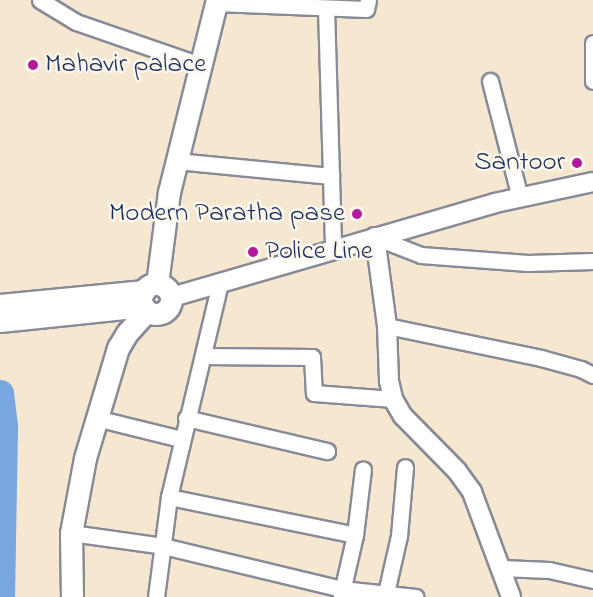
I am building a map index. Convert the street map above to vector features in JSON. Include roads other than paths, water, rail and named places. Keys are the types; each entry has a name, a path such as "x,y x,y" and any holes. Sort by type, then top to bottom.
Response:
{"main road":[{"path":"72,597 71,533 85,458 118,348 152,298 169,192 216,2"},
{"path":"0,321 58,308 152,298"},
{"path":"0,305 58,308"}],"street":[{"path":"40,0 61,7 76,22 200,65"},
{"path":"216,2 366,9 368,0"},
{"path":"326,8 333,249"},
{"path":"593,44 593,81"},
{"path":"490,81 520,198"},
{"path":"176,161 331,176"},
{"path":"152,298 220,283 375,237 520,198 593,182"},
{"path":"375,237 421,255 528,263 593,261"},
{"path":"375,237 387,326 388,381 393,399 403,416 457,471 472,492 511,597"},
{"path":"156,597 169,497 220,283"},
{"path":"387,326 541,358 581,369 593,375"},
{"path":"203,356 312,357 315,393 393,399"},
{"path":"96,418 181,439"},
{"path":"186,418 327,451"},
{"path":"386,593 399,536 405,467"},
{"path":"342,593 355,535 363,469"},
{"path":"169,497 355,535"},
{"path":"71,533 163,546 342,593 386,593 416,597"},
{"path":"502,568 549,570 593,580"}],"waterway":[{"path":"0,393 4,427 1,597"}],"place":[{"name":"Mahavir palace","path":"33,65"},
{"name":"Santoor","path":"577,163"},
{"name":"Modern Paratha pase","path":"357,214"},
{"name":"Police Line","path":"253,252"}]}
